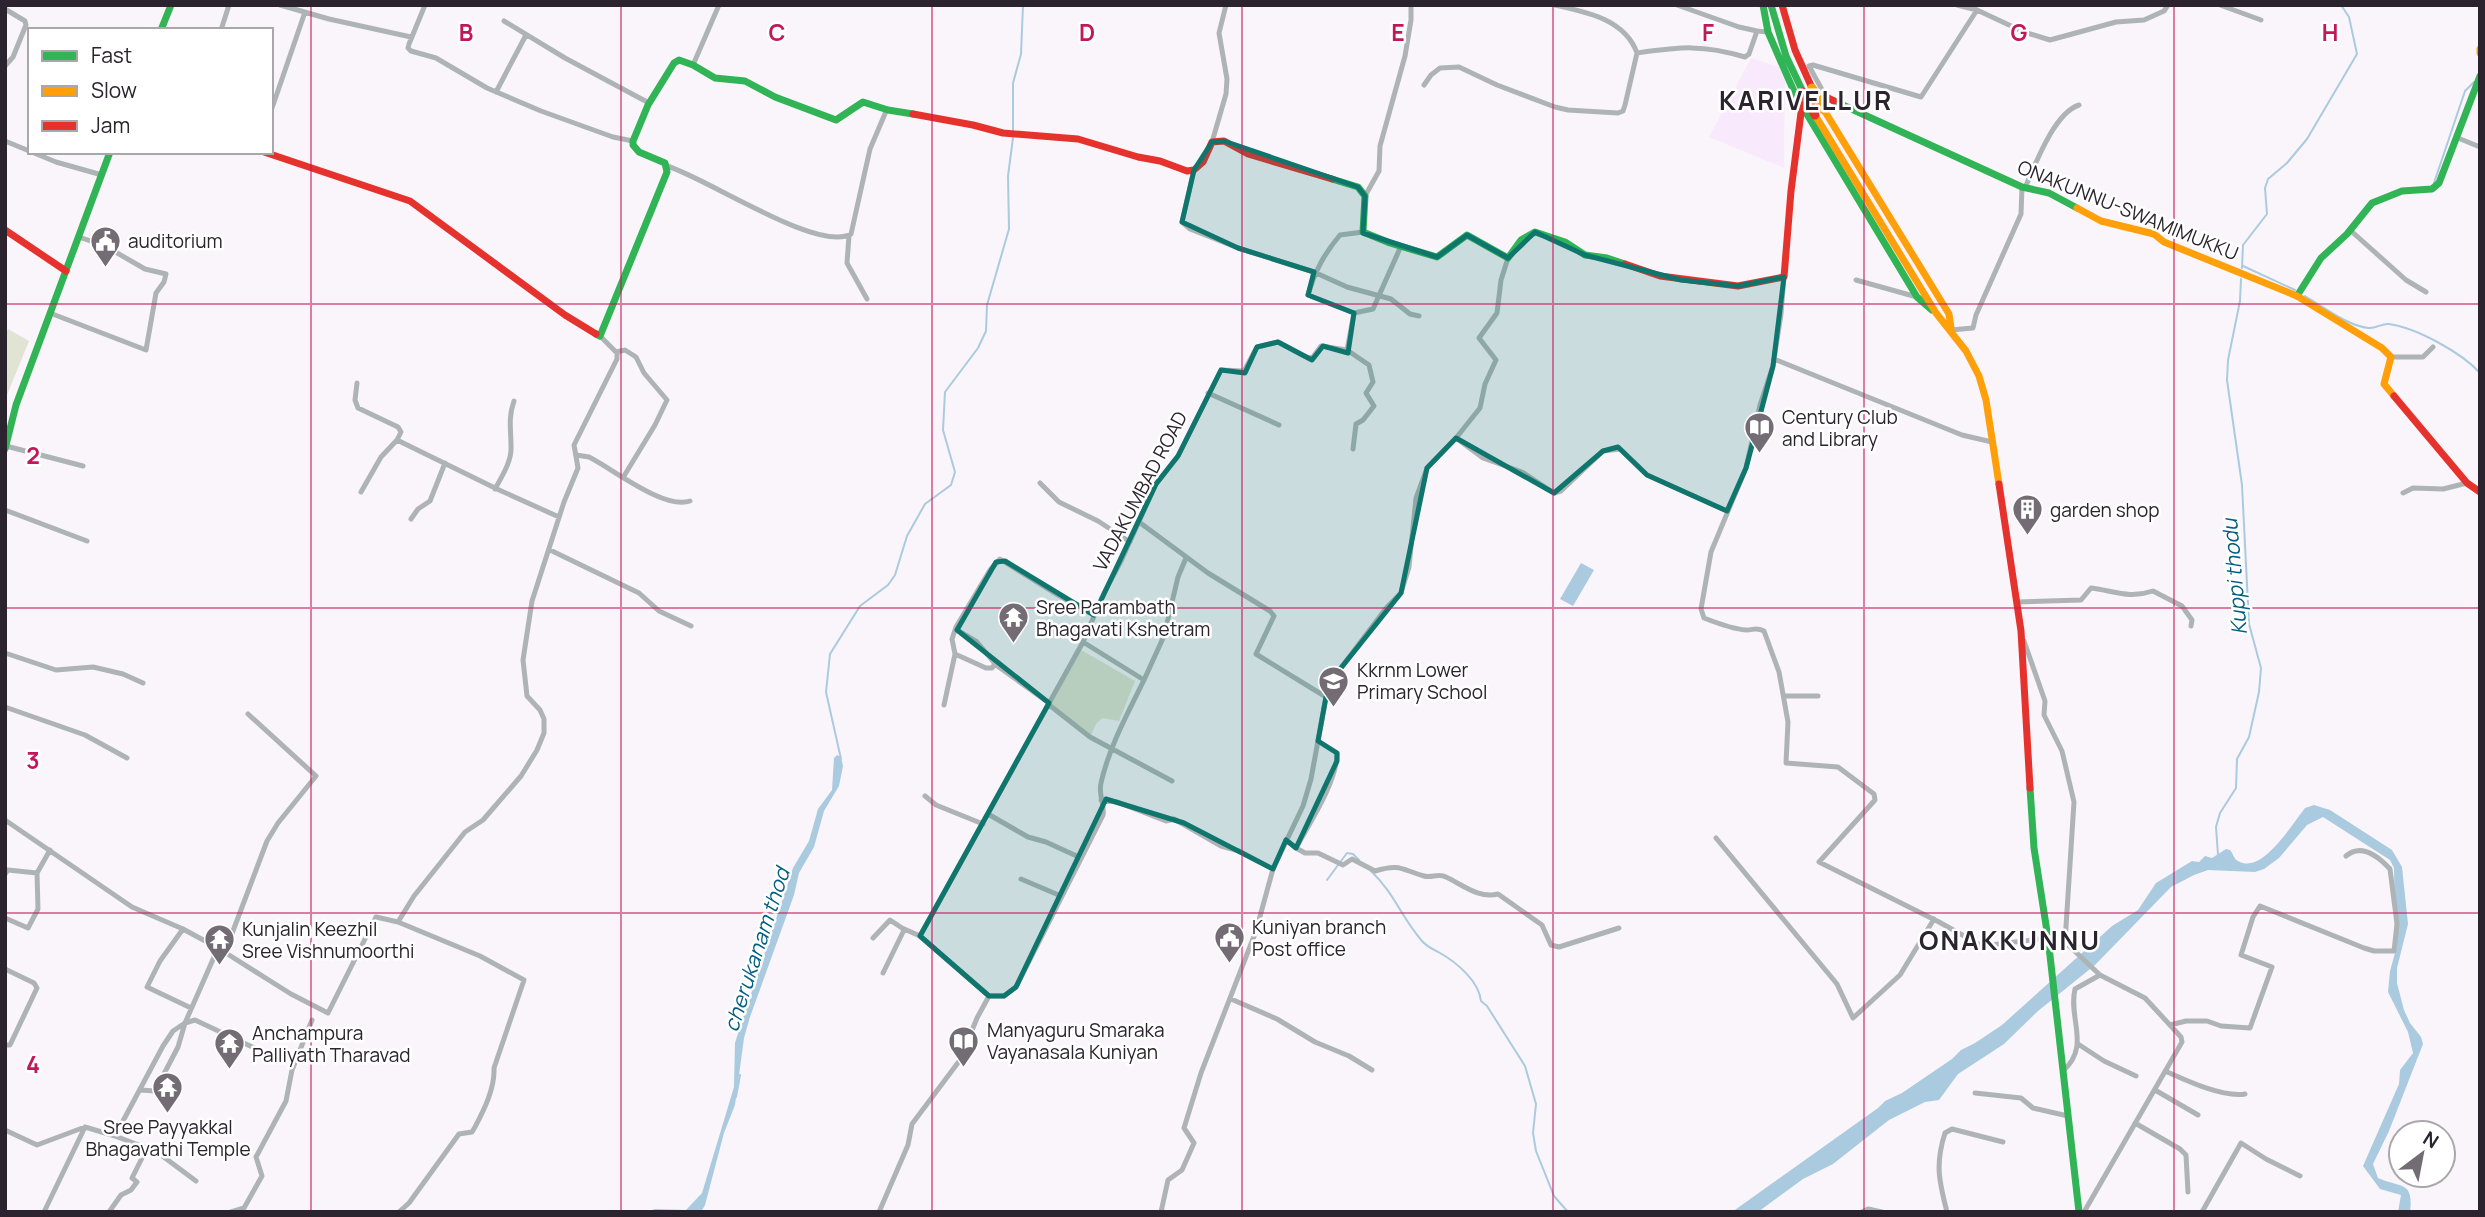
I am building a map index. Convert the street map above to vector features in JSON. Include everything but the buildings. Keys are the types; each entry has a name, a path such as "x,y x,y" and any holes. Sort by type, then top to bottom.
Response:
{"main road":[{"path":"162,28 171,5"},
{"path":"1763,5 1768,32 1802,105 1917,297 1936,313 1966,351 1979,376 1986,400 2021,631 2034,848 2048,938 2081,1212"},
{"path":"1771,5 1786,56 1936,313"},
{"path":"1782,5 1807,90"},
{"path":"270,154 410,201 565,315 600,336 667,172 667,166 639,152 633,141 649,103 674,63 679,60 715,78 745,81 787,102 836,120 863,102 1003,133 1078,139 1187,171 1195,170 1203,162 1212,142 1224,141 1248,154 1358,187 1365,196 1363,232 1437,257 1467,234 1508,258 1521,240 1535,232 1565,242 1585,255 1607,258 1660,276 1738,286 1784,277 1802,105"},
{"path":"2297,296 2321,258 2350,230 2372,203 2402,191 2432,189 2439,183 2480,76"},
{"path":"1802,105 1826,97"},
{"name":"ONAKUNNU-SWAMIMUKKU","path":"1826,97 2024,188 2049,193 2101,221 2154,234 2164,242 2297,296 2382,348 2391,357"},
{"path":"1820,113 1949,314 1951,330"},
{"path":"6,447 9,419 109,154"},
{"path":"5,230 66,271"},
{"path":"2391,357 2384,384 2467,483 2480,492"}],"street":[{"path":"222,28 229,5"},
{"path":"280,5 411,37"},
{"path":"425,5 411,37 408,48 411,51 436,58 496,92 574,123 633,141"},
{"path":"693,65 719,5"},
{"path":"1212,142 1226,94 1227,79 1219,33 1226,5"},
{"path":"1365,196 1379,172 1380,146 1405,56 1411,5"},
{"path":"1424,85 1440,68 1459,66 1497,85 1555,107 1618,113 1623,111 1637,53 1634,44 1608,20 1555,5"},
{"path":"1677,5 1739,27 1768,32"},
{"path":"1957,5 1977,10 2024,32 2050,40 2116,22 2144,20 2164,11 2168,5"},
{"path":"2220,5 2261,20"},
{"path":"5,9 20,16 26,25 13,57 5,66"},
{"path":"1826,97 1809,66 1921,97 1977,10"},
{"path":"273,105 305,12"},
{"path":"504,21 649,103"},
{"path":"1637,53 1680,47 1705,47 1745,57 1749,54 1757,31"},
{"path":"496,92 526,35"},
{"path":"1951,330 1973,328 2021,214 2024,188 2041,151 2071,107 2079,105"},
{"path":"867,299 847,263 849,236 857,216 870,149 887,109"},
{"path":"2458,138 2480,147"},
{"path":"5,141 28,151"},
{"path":"36,154 102,175"},
{"path":"667,166 700,179 797,228 825,237 849,236"},
{"path":"1195,170 1182,222 1190,229 1238,248 1314,272 1347,288 1391,299 1410,314 1419,316"},
{"path":"2350,230 2406,280 2426,292"},
{"path":"1363,232 1340,235 1326,251 1314,272 1308,295 1354,313 1373,309 1401,246"},
{"path":"50,313 146,350 156,293 166,274 145,269 105,246 79,237"},
{"path":"1161,1212 1168,1180 1182,1170 1194,1143 1184,1128 1201,1073 1256,931 1273,869 1303,806 1326,697 1337,673 1387,607 1401,593 1409,567 1416,498 1427,468 1480,408 1485,384 1496,360 1479,338 1497,313 1501,280 1508,258"},
{"path":"1784,277 1774,359 1760,405 1746,468 1712,552 1701,609 1704,618 1723,625 1746,630 1758,628 1763,631 1779,672 1784,696 1788,722 1786,763 1838,767 1874,793 1875,800 1819,862 1982,946 2048,938"},
{"path":"1856,280 1917,297"},
{"path":"1353,449 1356,424 1363,420 1374,405 1366,393 1373,382 1369,365 1347,350 1354,313"},
{"path":"398,922 414,896 465,832 494,809 521,776 544,733 544,719 540,710 527,696 523,660 532,601 578,468 574,445 617,359 616,352 600,336"},
{"name":"VADAKUMBAD ROAD","path":"920,936 1083,642 1157,484 1178,456 1221,370 1244,371 1257,347 1278,342 1311,359 1321,346 1347,350"},
{"path":"2391,357 2424,357 2433,347"},
{"path":"616,352 625,350 636,357 644,373 667,400 624,477"},
{"path":"1774,359 1962,435 1992,442"},
{"path":"357,383 355,400 358,408 398,427 401,432 381,457 361,492"},
{"path":"1208,393 1279,425"},
{"path":"495,489 510,459 512,446 509,421 514,401"},
{"path":"1456,438 1483,458 1522,472 1554,493 1561,491 1603,451 1620,449 1647,475 1727,511"},
{"path":"397,440 495,489 559,517"},
{"path":"6,447 83,466"},
{"path":"576,455 589,457 676,504 690,500"},
{"path":"411,519 418,509 430,501 445,463"},
{"path":"1040,483 1059,502 1098,521 1130,542"},
{"path":"2403,493 2413,488 2443,489 2467,483"},
{"path":"5,510 87,541"},
{"path":"1139,522 1186,558 1270,611 1274,616 1256,654 1326,697"},
{"path":"550,550 639,593 659,611 691,626"},
{"path":"873,937 890,920 904,930 920,936 989,996 1004,996 1016,987 1103,816 1100,786 1113,749 1164,636 1178,577 1186,558"},
{"path":"944,705 955,654 952,639 956,627 990,570 1000,559 1094,615"},
{"path":"2017,602 2081,600 2091,588 2140,596 2153,591 2182,606 2192,620 2191,626"},
{"path":"956,627 957,631 982,647 995,664 1090,737 1172,781"},
{"path":"2021,631 2045,701 2044,715 2062,751 2074,802 2065,942 2100,975 2145,998 2181,1037 2182,1042 2081,1212"},
{"path":"1083,642 1144,680"},
{"path":"5,653 56,670 93,667 123,674 143,683"},
{"path":"955,654 986,668 992,668 995,664"},
{"path":"1784,696 1818,696"},
{"path":"5,707 85,735 127,758"},
{"path":"225,953 267,841 316,776 248,714"},
{"path":"1296,848 1337,761 1337,753 1318,741"},
{"path":"925,796 936,805 983,824"},
{"path":"1101,800 1117,802 1166,821 1174,819 1221,846 1239,851 1273,869"},
{"path":"988,814 1028,837 1081,858"},
{"path":"5,820 132,907 183,929 291,994 328,1013 374,919 382,916 480,956 524,980 494,1068 489,1095 475,1127 472,1132 459,1134 409,1203 399,1212"},
{"path":"1716,838 1837,984 1853,1018 1900,975 1934,919"},
{"path":"1286,839 1305,853 1318,853 1343,865 1352,859 1375,871 1388,867 1403,867 1425,876 1442,874 1481,895 1489,897 1498,894 1542,925 1550,944 1559,947 1619,928"},
{"path":"2170,1025 2186,1021 2207,1021 2221,1026 2250,1028 2272,967 2241,955 2253,917 2260,905 2364,948 2395,951 2397,924 2390,869 2362,849 2354,849 2346,856"},
{"path":"5,918 28,928 38,909 37,873 50,850"},
{"path":"5,874 8,870 37,873"},
{"path":"1021,878 1061,896"},
{"path":"183,929 160,961 147,987 191,1008"},
{"path":"883,973 904,930"},
{"path":"140,1090 155,1091 178,1047 191,1008 218,948"},
{"path":"5,969 34,983 37,988 10,1045 5,1045"},
{"path":"2063,1071 2073,1063 2078,1044 2072,1000 2075,989 2100,975"},
{"path":"879,1212 908,1145 912,1124 960,1060 989,996"},
{"path":"1231,999 1277,1019 1315,1042 1349,1056 1372,1070"},
{"path":"116,1136 173,1031 185,1023 195,1020 265,1052"},
{"path":"230,1212 244,1208 262,1176 256,1157 286,1101 292,1070 312,1020"},
{"path":"2078,1044 2104,1061 2136,1076"},
{"path":"2165,1071 2227,1093 2245,1094"},
{"path":"2155,1090 2198,1115"},
{"path":"1975,1093 2021,1098 2033,1108 2068,1116"},
{"path":"2135,1123 2186,1154 2189,1192"},
{"path":"44,1212 85,1127"},
{"path":"5,1130 37,1145 85,1127 157,1152 196,1181"},
{"path":"1947,1212 1939,1181 1938,1154 1945,1133 1952,1129 1972,1132 2003,1142"},
{"path":"2202,1212 2241,1143 2266,1160 2300,1176"},
{"path":"109,1212 121,1195 131,1190 137,1182 132,1178 147,1148"},
{"path":"1862,1212 1868,1209 1882,1212"}],"highlighted area":[{"path":"1224,141 1358,187 1365,196 1363,233 1437,257 1467,235 1508,258 1535,232 1585,255 1681,280 1738,286 1784,277 1773,366 1746,468 1727,511 1647,475 1618,447 1603,451 1554,493 1456,438 1427,468 1401,593 1337,673 1326,697 1318,741 1337,753 1337,761 1296,848 1286,840 1273,869 1184,823 1106,799 1016,987 1004,996 989,996 920,936 1049,703 957,630 996,562 1005,561 1094,615 1156,484 1178,456 1221,370 1245,373 1257,347 1278,342 1312,360 1323,346 1348,353 1354,313 1308,295 1314,272 1238,248 1182,222 1194,170 1212,142"}],"shaded area":[{"path":"1751,58 1785,69 1784,168 1709,137"}],"green space":[{"path":"8,329 29,341 7,395 5,335"},
{"path":"1081,650 1135,681 1119,721 1102,718 1091,735 1051,705"}],"water":[{"path":"1581,563 1594,570 1573,606 1560,599"},
{"path":"837,755 841,757 843,766 839,786 824,811 814,847 799,873 794,895 750,1017 744,1038 735,1105 724,1133 705,1205 701,1212 646,1212 655,1209 686,1210 702,1193 734,1087 735,1043 793,868 809,841 818,809 832,790 834,758"},
{"path":"2314,805 2330,810 2392,850 2402,867 2408,924 2397,968 2397,983 2404,1010 2423,1044 2394,1119 2387,1119 2387,1135 2373,1164 2378,1178 2387,1181 2387,1189 2407,1190 2411,1202 2410,1212 2398,1212 2401,1195 2380,1189 2363,1166 2399,1084 2400,1070 2413,1053 2408,1032 2388,992 2395,953 2394,868 2390,860 2323,817 2307,825 2279,858 2264,869 2255,872 2208,870 2171,887 2095,965 2038,1011 2004,1044 1958,1074 1939,1100 1925,1102 1889,1120 1833,1164 1803,1179 1758,1212 1732,1212 1885,1101 1902,1093 1961,1050 2002,1025 2112,926 2138,910 2156,883 2192,861 2199,862 2205,856 2212,858 2226,849 2240,862 2258,860 2277,845 2305,808"}],"waterway":[{"name":"cherukanam thod","path":"1013,132 1013,83 1021,54 1023,5"},
{"path":"2242,268 2243,245 2267,214 2265,188 2268,179 2287,163 2307,139 2357,54 2349,17 2341,5"},
{"path":"2434,183 2465,91 2474,82"},
{"name":"cherukanam thod","path":"841,759 826,692 830,654 860,606 888,585 895,575 907,536 925,504 951,485 955,472 943,430 945,392 978,348 986,331 987,305 1009,229 1008,176 1013,138"},
{"path":"2243,266 2295,290"},
{"name":"Kuppi thodu","path":"2218,855 2216,827 2220,813 2236,788 2237,759 2249,737 2259,692 2261,668 2249,624 2242,485 2227,380 2241,279"},
{"path":"2305,296 2360,326 2371,328 2389,324 2425,336 2462,357 2480,373"},
{"path":"1327,880 1347,853 1353,854 1359,860"},
{"path":"1371,871 1386,888 1422,941 1453,961 1471,979 1481,1001 1487,1006 1525,1066 1536,1104 1533,1133 1536,1151 1554,1196 1568,1212"},
{"name":"cherukanam thod","path":"736,1097 740,1075"}],"traffic: fast":[{"path":"162,28 171,5"},
{"path":"1763,5 1768,32 1796,96 1917,297 1932,310"},
{"path":"1771,5 1786,56 1803,92"},
{"path":"596,334 600,336 667,172 665,163 639,152 633,141 648,105 674,63 679,60 693,65 715,78 745,81 775,97 836,120 863,102 913,114"},
{"path":"2297,296 2321,258 2347,234 2372,203 2402,191 2432,189 2439,183 2480,76"},
{"path":"1834,101 2022,187 2049,193 2077,208"},
{"path":"5,449 16,405 109,154"},
{"path":"1332,179 1358,187 1365,196 1363,232 1437,257 1467,235 1508,258 1521,240 1535,232 1565,242 1585,255 1625,264"},
{"path":"2030,788 2034,848 2048,938 2079,1212"}],"traffic: slow":[{"path":"1812,88 1824,110"},
{"path":"1824,110 1949,314 1951,328"},
{"path":"1815,115 1936,313 1966,351 1979,376 1986,400 1999,484"},
{"path":"2077,208 2101,221 2154,234 2164,242 2297,296 2382,348 2391,357 2384,384 2394,396"}],"traffic: jam":[{"path":"1782,5 1795,50 1812,88"},
{"path":"1803,92 1815,115"},
{"path":"1625,264 1660,276 1738,286 1784,277 1802,105 1826,97 1834,101"},
{"path":"913,114 1003,133 1078,139 1187,171 1194,170 1203,162 1212,142 1224,141 1248,154 1332,179"},
{"path":"270,154 410,201 565,315 596,334"},
{"path":"5,230 66,271"},
{"path":"2394,396 2467,483 2480,492"},
{"path":"1999,484 2021,631 2030,788"}],"place":[{"name":"auditorium","path":"105,268"},
{"name":"Century Club and Library","path":"1759,455"},
{"name":"garden shop","path":"2027,537"},
{"name":"Sree Parambath Bhagavati Kshetram","path":"1013,645"},
{"name":"Kkrnm Lower Primary School","path":"1334,708"},
{"name":"Kuniyan branch Post office","path":"1229,965"},
{"name":"Kunjalin Keezhil Sree Vishnumoorthi","path":"219,967"},
{"name":"Manyaguru Smaraka Vayanasala Kuniyan","path":"964,1068"},
{"name":"Anchampura Palliyath Tharavad","path":"229,1071"},
{"name":"Sree Payyakkal Bhagavathi Temple","path":"168,1115"}],"district":[{"name":"KARIVELLUR","path":"1806,101"},
{"name":"ONAKKUNNU","path":"2010,941"}]}
